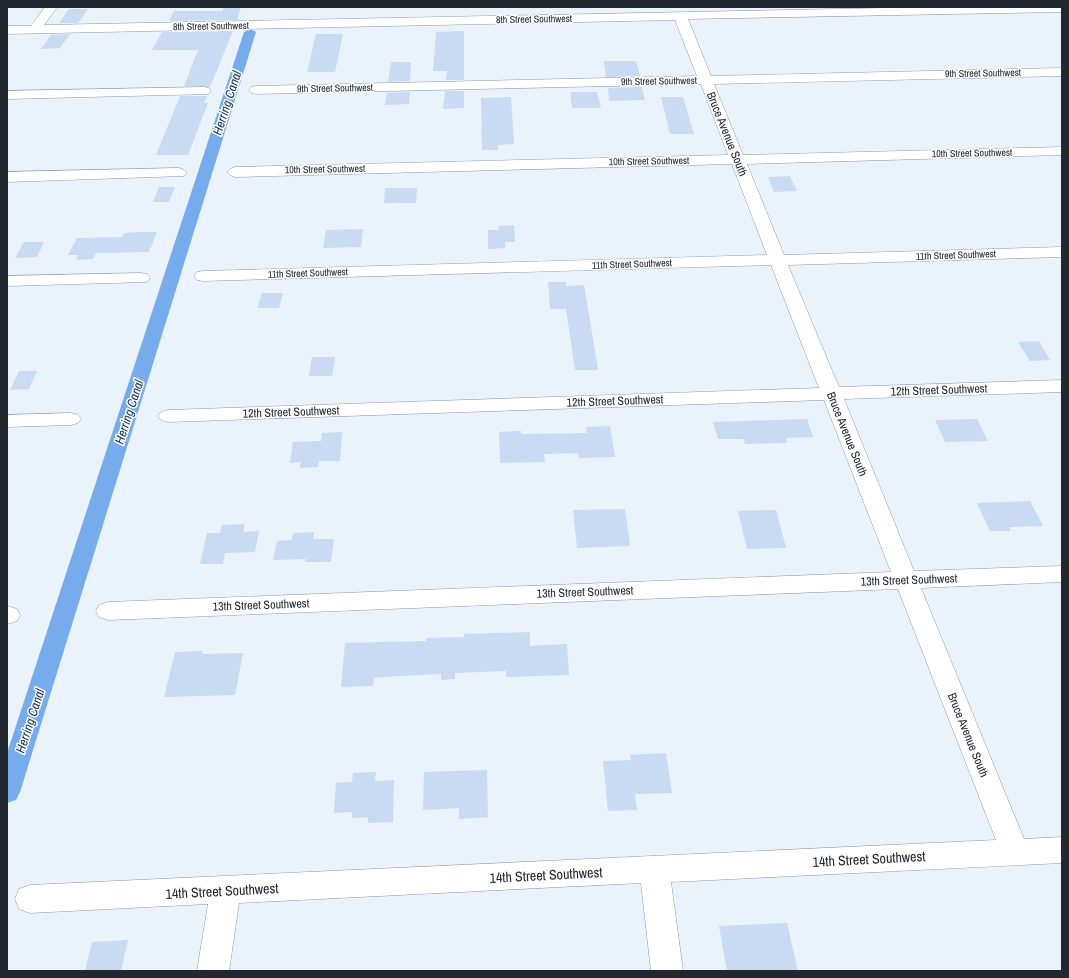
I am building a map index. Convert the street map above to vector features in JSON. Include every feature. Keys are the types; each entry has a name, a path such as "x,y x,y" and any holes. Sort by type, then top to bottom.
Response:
{"street":[{"path":"35,29 50,7"},
{"path":"464,7 464,20"},
{"name":"8th Street Southwest","path":"7,30 1062,8"},
{"name":"Bruce Avenue South","path":"680,16 1015,852"},
{"name":"9th Street Southwest","path":"256,90 1062,72"},
{"path":"7,95 204,91"},
{"name":"10th Street Southwest","path":"235,172 1062,151"},
{"path":"7,177 179,173"},
{"name":"11th Street Southwest","path":"203,276 1062,252"},
{"path":"7,281 141,278"},
{"name":"12th Street Southwest","path":"168,416 1062,386"},
{"path":"7,421 71,419"},
{"name":"13th Street Southwest","path":"108,611 1062,574"},
{"name":"14th Street Southwest","path":"30,899 225,891 1062,850"},
{"path":"654,869 667,971"},
{"path":"213,971 225,891"}],"building":[{"path":"224,7 241,7 237,20 169,21 174,11 222,11"},
{"path":"69,9 88,9 78,23 59,23"},
{"path":"233,31 210,87 184,86 198,50 152,50 162,32"},
{"path":"464,31 464,80 446,80 447,71 433,71 436,32"},
{"path":"70,34 60,48 41,49 51,35"},
{"path":"316,34 343,34 335,72 307,72"},
{"path":"604,61 636,61 640,76 606,77"},
{"path":"391,62 411,62 410,81 388,82"},
{"path":"642,87 645,100 609,101 608,88"},
{"path":"445,91 464,91 464,108 443,109"},
{"path":"410,92 409,104 385,105 387,93"},
{"path":"570,92 597,92 601,108 572,108"},
{"path":"180,96 207,96 204,103 208,103 188,155 156,155"},
{"path":"511,97 514,144 497,145 498,150 482,150 481,98"},
{"path":"661,97 683,97 694,134 670,134"},
{"path":"790,176 797,191 774,192 768,177"},
{"path":"159,187 175,187 169,202 153,202"},
{"path":"385,188 417,188 416,203 384,203"},
{"path":"514,225 515,242 505,242 505,248 488,249 488,230 499,230 498,226"},
{"path":"363,229 361,247 323,248 326,230"},
{"path":"157,232 149,252 96,253 93,259 76,260 78,255 68,255 77,238 122,237 124,233"},
{"path":"24,242 44,242 37,257 15,258"},
{"path":"548,282 566,282 566,286 584,285 598,370 575,370 566,309 550,309"},
{"path":"262,293 283,293 279,308 257,308"},
{"path":"1039,341 1050,360 1030,361 1018,342"},
{"path":"312,357 335,357 332,376 309,376"},
{"path":"19,371 37,371 29,389 10,390"},
{"path":"807,419 813,437 786,438 787,443 745,444 744,439 718,439 713,422"},
{"path":"977,419 988,441 945,442 935,420"},
{"path":"610,426 615,457 579,458 578,453 544,454 545,462 500,463 499,432 521,431 521,434 587,433 586,427"},
{"path":"342,432 340,461 319,461 318,467 300,468 301,462 290,463 293,442 321,441 322,433"},
{"path":"1030,501 1043,526 1009,527 1011,531 990,531 977,503"},
{"path":"625,509 630,546 577,548 573,510"},
{"path":"776,510 786,548 747,549 738,511"},
{"path":"245,524 243,532 259,531 255,552 225,553 223,564 200,564 207,533 220,533 222,525"},
{"path":"314,532 313,539 334,539 331,562 305,562 306,559 273,560 277,541 292,540 293,533"},
{"path":"530,632 530,646 567,644 569,675 506,677 506,671 455,673 455,679 441,680 441,674 399,676 374,678 373,686 341,687 345,643 426,641 426,638 464,637 464,634"},
{"path":"203,651 202,654 243,653 235,695 164,697 175,652"},
{"path":"666,753 672,793 635,794 637,810 608,811 603,761 631,760 630,755"},
{"path":"487,770 488,817 459,819 459,808 423,810 424,772"},
{"path":"376,772 375,781 394,780 393,822 368,823 368,817 352,818 352,812 334,813 336,783 352,782 353,773"},
{"path":"787,923 798,971 727,971 719,926"},
{"path":"128,940 121,971 85,971 92,942"}],"waterway":[{"name":"Herring Canal","path":"7,792 250,32"}]}
